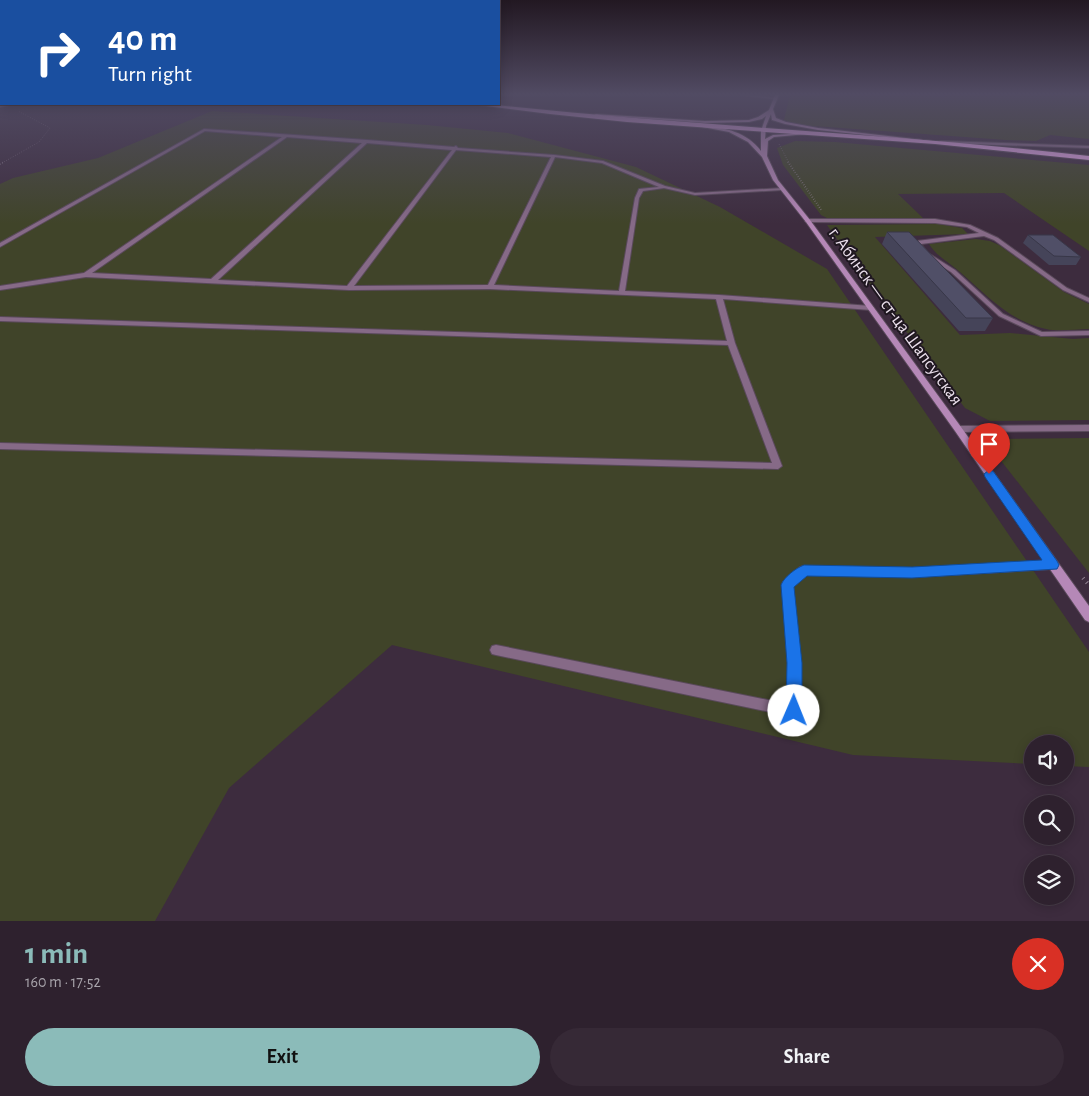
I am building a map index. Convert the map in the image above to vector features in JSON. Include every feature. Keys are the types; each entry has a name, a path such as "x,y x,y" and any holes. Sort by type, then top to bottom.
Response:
{"highway":[{"path":"889,138 1089,158"}],"main road":[{"path":"747,138 751,140 764,159"},
{"name":"г. Абинск — ст-ца Шапсугская","path":"762,138 764,159 782,189 808,221 958,429 1089,616"},
{"path":"764,159 766,140 770,138"},
{"path":"866,138 940,142"},
{"path":"902,138 940,142"}],"lane":[{"path":"0,245 190,138"},
{"path":"86,275 283,138"},
{"path":"318,138 456,147 603,162 664,187 695,194 782,189"},
{"path":"213,281 367,141"},
{"path":"940,142 1089,147"},
{"path":"349,288 456,147"},
{"path":"490,287 554,156"},
{"path":"622,293 637,198 640,190 664,187"},
{"path":"808,221 935,221 968,226 996,239 1065,289 1089,300"},
{"path":"985,234 917,242 926,254 953,271 1001,315 1041,334 1089,333"},
{"path":"0,288 86,275 349,288 490,287 720,297 871,308"},
{"path":"0,446 778,466 731,343 720,297"},
{"path":"0,318 731,343"},
{"path":"958,429 1089,428"},
{"path":"496,650 794,711 794,663 787,585 804,570 912,573 1052,565"}],"path":[{"path":"0,164 40,142 43,138"},
{"path":"785,139 778,143 794,171 828,221"},
{"path":"1083,578 1089,585"}],"green space":[{"path":"147,138 527,138 636,167 720,207 827,269 1089,652 1089,767 1074,766 1074,735 1024,735 1024,764 853,755 392,645 229,788 155,921 0,921 0,184 13,178 98,158"},
{"path":"978,138 1043,138 1036,141"},
{"path":"795,141 835,142 1089,165 1089,251 1004,193 898,194 923,218 829,219 821,215 783,165 777,148"},
{"path":"938,224 962,228 968,234 875,237 960,335 1010,333 1073,339 1089,338 1089,420 990,421 965,408 858,269 827,225"},
{"path":"976,239 990,241 999,245 1064,292 1089,304 1089,329 1051,330 1021,320 1010,314 939,256 929,244"},
{"path":"1089,438 1089,573 984,439"}],"building":[{"path":"887,232 909,232 993,318 966,318"},
{"path":"1028,235 1053,235 1081,257 1054,256"}],"route":[{"path":"794,711 794,663 787,585 804,570 912,573 1052,565 989,474"}]}
